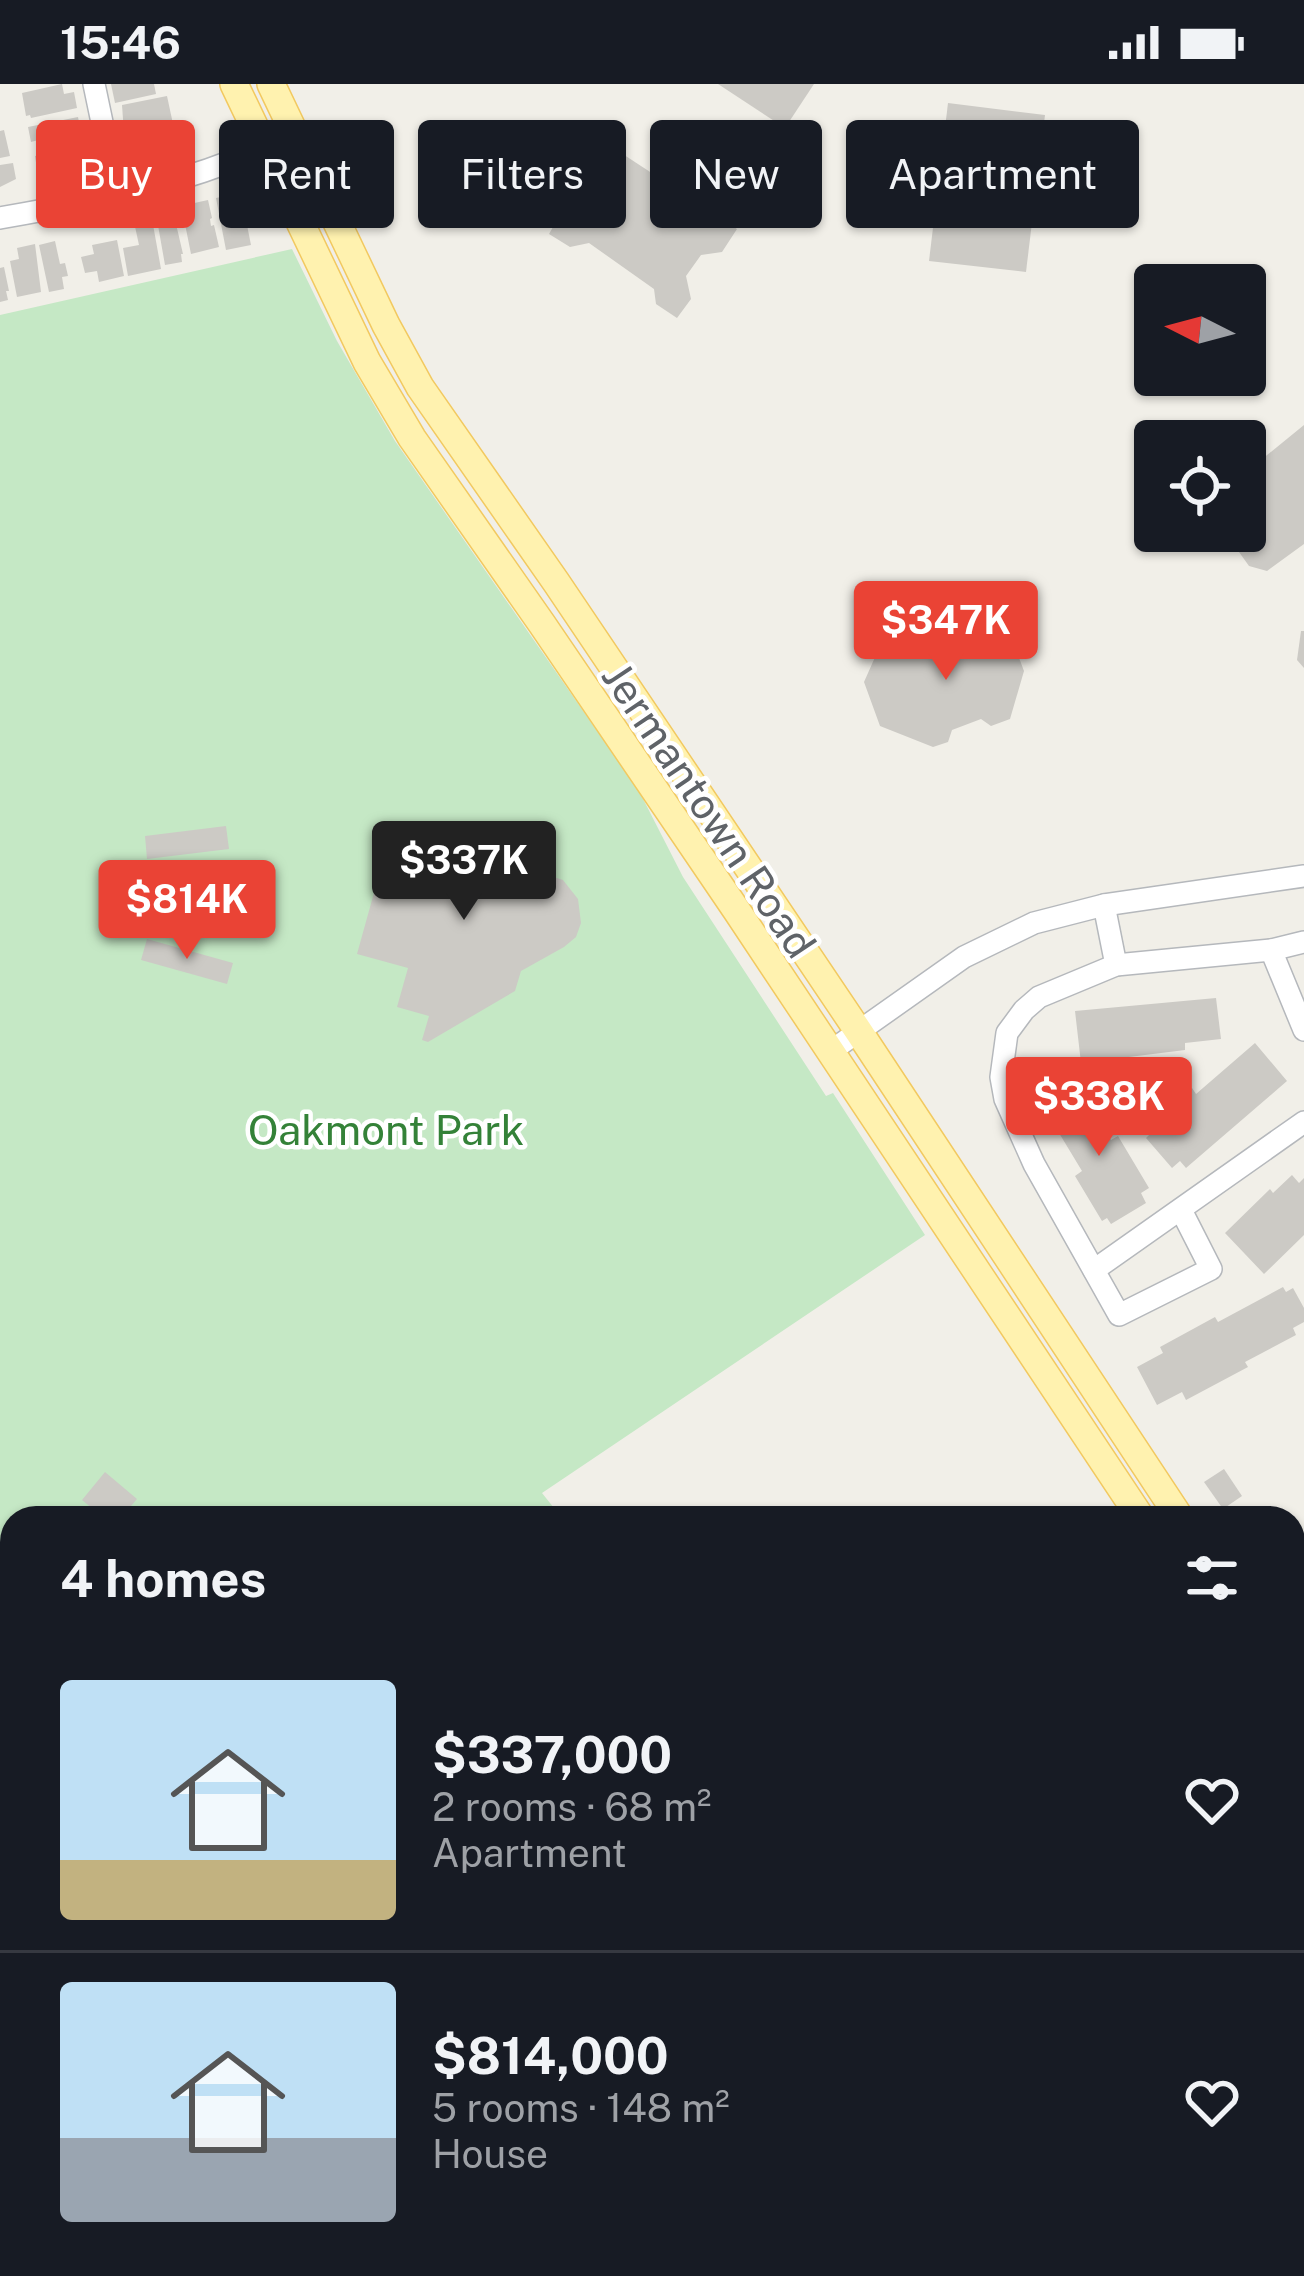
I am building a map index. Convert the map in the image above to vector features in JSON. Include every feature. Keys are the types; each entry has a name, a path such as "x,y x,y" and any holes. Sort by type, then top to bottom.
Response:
{"main road":[{"name":"Jermantown Road","path":"234,84 251,120"},
{"name":"Jermantown Road","path":"271,84 288,120"},
{"name":"Jermantown Road","path":"303,228 367,362 412,438 831,1052 1133,1506"},
{"name":"Jermantown Road","path":"339,228 420,387 579,616 1172,1506"}],"street":[{"path":"94,84 102,120"},
{"path":"0,218 36,211"},
{"path":"831,1052 964,957 1060,914 1304,876"},
{"path":"1104,905 1115,965"},
{"path":"1181,1210 1211,1269 1119,1315 1034,1165 1005,1099 1001,1077 1006,1034 1039,997 1115,965 1271,950 1304,942"},
{"path":"1271,950 1304,1030"},
{"path":"1094,1270 1304,1122"}],"green space":[{"name":"Oakmont Park","path":"292,249 337,341 395,441 639,791 683,877 826,1096 833,1093 925,1235 542,1493 552,1506 0,1506 0,315"}],"building":[{"path":"62,84 64,94 74,92 77,108 26,116 22,93"},
{"path":"111,84 154,84 156,94 115,103"},
{"path":"718,84 814,84 790,120 773,120"},
{"path":"167,96 172,120 123,120 122,105"},
{"path":"948,103 1045,115 1044,120 946,120"},
{"path":"36,125 36,141 31,142 28,127"},
{"path":"4,130 10,156 0,158 0,131"},
{"path":"626,156 650,172 650,228 737,229 722,252 701,255 686,276 691,299 677,318 656,304 654,289 589,243 570,247 549,234 552,228 626,228"},
{"path":"13,163 16,179 0,187 0,165"},
{"path":"208,200 219,247 191,254 186,228 195,228 195,203"},
{"path":"135,228 154,228 161,269 128,276 123,248 139,245"},
{"path":"158,228 177,228 182,262 165,265"},
{"path":"222,228 248,228 251,245 226,250"},
{"path":"933,228 1031,228 1026,272 929,261"},
{"path":"117,240 124,276 99,282 97,271 85,273 81,257 94,254 92,245"},
{"path":"55,241 68,276 62,277 64,289 49,292 39,245"},
{"path":"35,244 41,292 17,297 10,261 19,259 17,248"},
{"path":"4,267 8,300 0,302 0,268"},
{"path":"1304,425 1304,544 1267,571 1249,566 1239,552 1266,552 1266,456"},
{"path":"984,618 1009,631 1024,671 1010,719 991,726 981,719 952,730 948,742 933,747 880,726 864,682 876,655 894,647 911,652 922,635 941,632 959,638 969,623"},
{"path":"1304,631 1304,668 1297,660"},
{"path":"226,826 229,849 147,859 145,836"},
{"path":"436,828 453,833 458,828 495,838 512,847 515,855 531,860 535,871 563,880 578,899 581,923 576,937 564,947 521,971 515,991 428,1042 422,1040 429,1016 397,1007 408,968 357,954 385,853 416,830 427,833"},
{"path":"146,879 239,902 233,926 140,904"},
{"path":"147,939 233,963 227,984 141,960"},
{"path":"1216,998 1221,1039 1185,1043 1185,1050 1081,1063 1075,1011"},
{"path":"1255,1043 1287,1081 1186,1168 1180,1161 1172,1168 1146,1138 1152,1132 1147,1126 1192,1088 1196,1094"},
{"path":"1069,1086 1079,1103 1086,1098 1111,1140 1118,1136 1149,1188 1141,1193 1146,1203 1111,1224 1107,1218 1102,1221 1075,1176 1082,1171 1053,1123 1059,1119 1047,1099"},
{"path":"1292,1175 1299,1183 1304,1178 1304,1235 1264,1274 1225,1233 1270,1189 1273,1193"},
{"path":"1283,1287 1286,1292 1293,1288 1304,1308 1304,1322 1293,1328 1296,1335 1186,1400 1182,1392 1157,1405 1137,1367 1163,1353 1160,1347"},
{"path":"1224,1469 1242,1496 1221,1506 1204,1482"},
{"path":"105,1472 137,1499 131,1506 89,1506 82,1500"}]}
